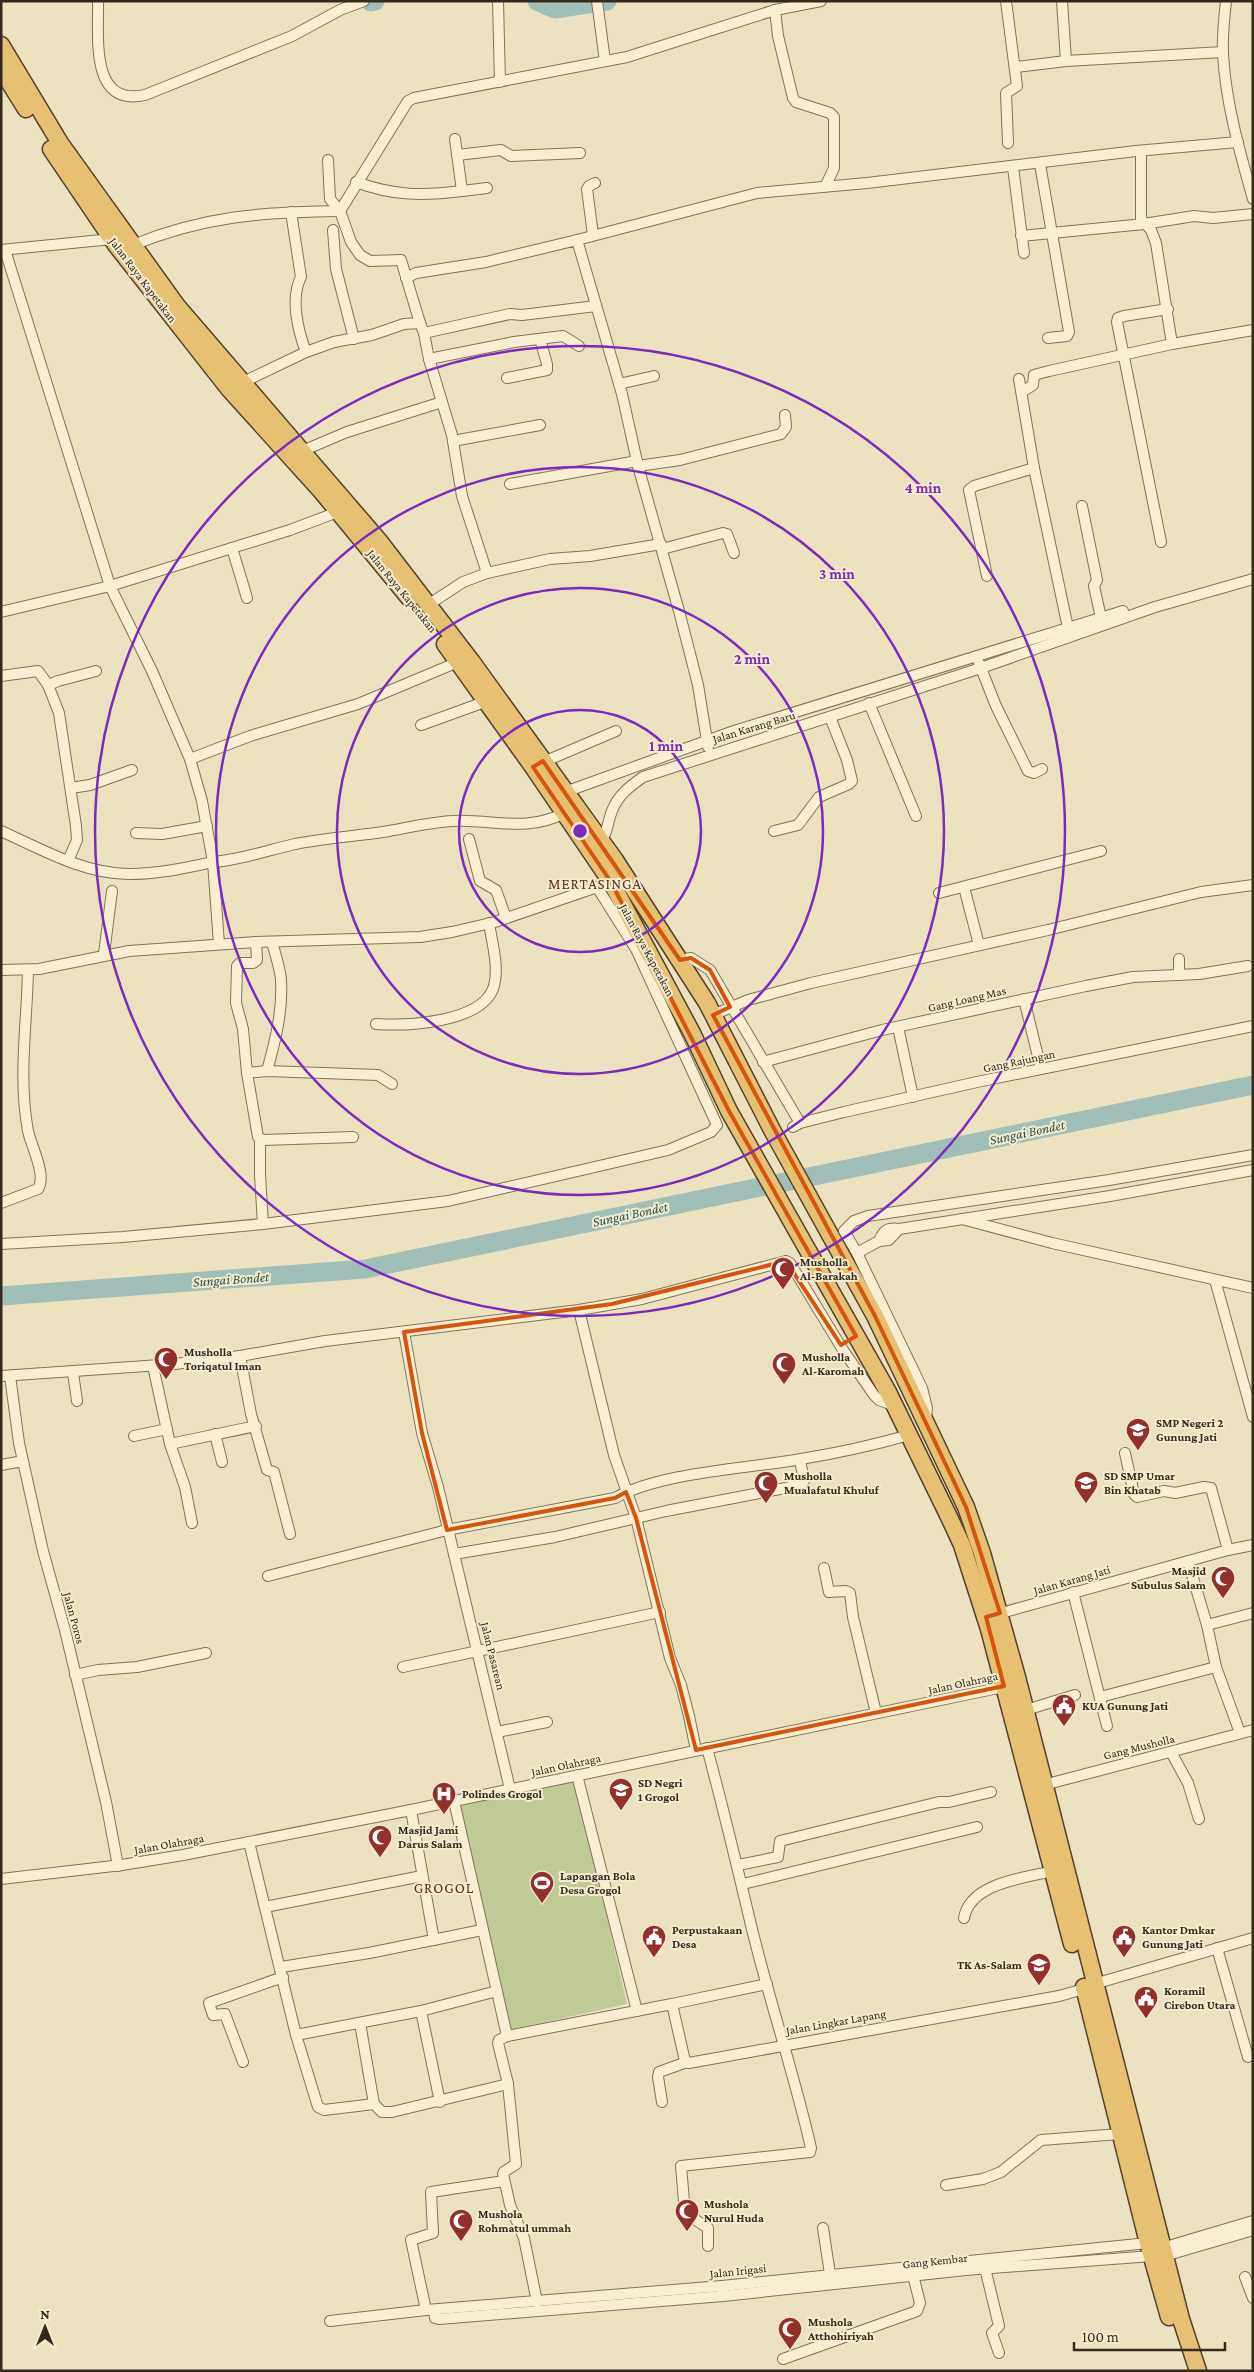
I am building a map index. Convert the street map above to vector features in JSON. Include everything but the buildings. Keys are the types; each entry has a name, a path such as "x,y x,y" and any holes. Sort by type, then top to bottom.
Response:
{"highway":[{"name":"Jalan Raya Kapetakan","path":"1,45 60,143 235,386 302,451 344,509 435,623 492,699 538,764 565,813 596,846"},
{"name":"Jalan Raya Kapetakan","path":"1,69 51,149 112,239 235,386 428,605 435,623 458,662 492,699"},
{"name":"Jalan Raya Kapetakan","path":"538,764 565,792 583,818 596,846 604,884 692,1033 729,1111 805,1243 895,1406 962,1545 993,1615"},
{"path":"596,846 680,960 713,1015 777,1138 875,1316 966,1507 1105,2045 1186,2371"},
{"path":"1011,1685 1026,1710 1053,1871 1087,1979"},
{"path":"1105,2045 1120,2134 1156,2253 1198,2371"}],"street":[{"path":"98,1 101,73 114,90 134,97 145,95 241,58 364,1"},
{"path":"498,1 500,82"},
{"path":"340,212 356,182 411,100 627,57 775,10 821,1"},
{"path":"1006,1 1018,86 1006,93 1008,143"},
{"path":"1062,1 1066,61"},
{"path":"1226,1 1223,52 1238,142 1253,199"},
{"path":"597,4 605,61"},
{"path":"775,10 778,36 793,98 796,102 830,113 834,117 834,168 826,185"},
{"path":"1016,67 1066,61 1223,52"},
{"path":"455,139 462,191"},
{"path":"406,278 416,274 486,262 577,240 757,192 867,183 1141,151 1238,142"},
{"path":"457,155 485,150 503,151 511,156 580,153"},
{"path":"1141,151 1141,219 1151,230 1156,243 1168,309 1172,344"},
{"path":"328,160 329,196 340,212 351,242 360,255 370,261 399,259 424,333 429,359 452,441 462,496 487,573"},
{"path":"1040,164 1050,233 1069,332 1067,336 1048,338"},
{"path":"1013,167 1024,253"},
{"path":"356,182 382,190 427,196 487,188"},
{"path":"593,235 587,189 595,183"},
{"path":"133,245 169,230 243,215 291,212 340,212"},
{"path":"291,212 301,277 296,285 298,330 306,352"},
{"path":"1022,236 1144,224 1194,216 1212,218 1253,214"},
{"path":"333,230 336,269 354,339"},
{"path":"112,239 3,250 110,586 152,671 190,759 202,800 207,826 213,866 219,944"},
{"path":"577,240 619,384 638,464 698,685 708,748"},
{"path":"424,333 510,314 522,315 596,306"},
{"path":"1161,542 1118,329 1118,318 1168,309"},
{"path":"235,386 306,352 341,340 354,339 383,329 420,323"},
{"path":"1022,392 1033,385 1034,375 1123,354 1253,330"},
{"path":"429,359 566,336 579,346"},
{"path":"507,378 547,370 540,339"},
{"path":"619,384 654,376"},
{"path":"1019,379 1034,468 1068,628"},
{"path":"302,451 328,438 442,402"},
{"path":"510,484 638,464 680,460 781,434 786,427 786,415"},
{"path":"452,441 540,425"},
{"path":"987,576 969,490 974,486 1034,468"},
{"path":"1082,506 1097,580 1094,586 1101,618"},
{"path":"1,612 110,586 232,548 344,509"},
{"path":"428,605 463,582 487,573 550,559 590,556 661,546 723,533 727,534 734,553"},
{"path":"232,548 247,598"},
{"path":"979,664 1068,628 1253,572"},
{"path":"565,792 708,748 836,702 979,664 1155,607 1253,579"},
{"path":"190,759 250,736 358,704 458,662"},
{"path":"979,664 996,706 1028,771 1034,772 1042,769"},
{"name":"Jalan Karang Baru","path":"596,846 608,829 611,812 625,790 643,777 708,748 869,704 979,664"},
{"path":"1,676 38,671 48,685 59,713 77,840 68,861"},
{"path":"48,685 96,671"},
{"path":"421,725 492,699"},
{"path":"774,831 798,824 820,796 852,781 850,768 831,715 836,702"},
{"path":"869,704 916,816"},
{"path":"538,764 616,731"},
{"path":"70,788 97,783 132,770"},
{"path":"1,831 68,861 100,870 127,874 213,866 318,840 432,823 455,820 530,825 545,822 565,813"},
{"path":"136,833 162,834 207,826"},
{"path":"469,839 480,881 496,890 506,918"},
{"path":"939,893 1101,851"},
{"path":"1,970 28,970 104,954 219,944 420,937 489,923 604,884 717,1125 715,1130 668,1150 448,1201 263,1224 123,1237 1,1244"},
{"path":"713,1015 730,1007 811,983 1161,903 1201,892 1253,885"},
{"path":"964,887 979,945"},
{"path":"104,954 112,891"},
{"path":"376,1024 402,1026 440,1020 467,1011 485,1000 492,990 495,972 489,923"},
{"path":"256,942 257,960 253,963 240,963 237,970 236,1003 243,1029 255,1128 260,1139 263,1224"},
{"path":"267,1071 278,1024 281,979 272,942"},
{"path":"680,960 691,958 710,970 763,1062"},
{"path":"1179,959 1179,975"},
{"name":"Gang Loang Mas","path":"763,1062 786,1054 1024,998 1133,977 1199,974 1248,966"},
{"path":"1,1203 38,1190 40,1186 38,1159 28,1134 22,1097 28,970"},
{"path":"1024,998 1041,1069"},
{"name":"Gang Rajungan","path":"763,1062 796,1125 1041,1069 1253,1026"},
{"path":"898,1027 912,1097"},
{"path":"247,1073 267,1071 378,1075 392,1084"},
{"path":"260,1139 353,1137"},
{"path":"926,1422 927,1408 922,1388 857,1252 844,1231 854,1221 868,1216 1109,1180 1253,1155"},
{"path":"857,1252 879,1241 892,1238 899,1229 1110,1196 1253,1170"},
{"path":"961,1219 992,1229 1253,1288"},
{"path":"6,1376 73,1373 240,1356 325,1341 580,1310 642,1299 786,1261 794,1270 871,1390 880,1400 895,1406"},
{"path":"1215,1280 1253,1417"},
{"path":"580,1310 614,1455 636,1518 670,1658 681,1685 696,1750"},
{"name":"Jalan Pasarean","path":"404,1332 422,1433 438,1487 498,1732 510,1790"},
{"path":"240,1356 267,1470 274,1472 290,1534"},
{"path":"153,1366 170,1444 185,1487 192,1523"},
{"path":"73,1373 77,1401"},
{"name":"Jalan Poros","path":"6,1376 42,1551 106,1802 118,1866"},
{"path":"170,1444 256,1426"},
{"path":"134,1436 167,1429"},
{"path":"215,1434 222,1462"},
{"path":"268,1576 447,1530 615,1498 625,1490 675,1479 800,1460 909,1435"},
{"path":"1125,1453 1134,1492 1137,1497 1164,1491 1175,1493 1204,1487 1210,1488 1228,1550"},
{"path":"454,1554 564,1535 732,1497 801,1485 804,1481 800,1460"},
{"path":"1,1465 23,1461"},
{"name":"Jalan Karang Jati","path":"993,1615 1228,1550 1253,1545"},
{"path":"1188,1561 1207,1624 1216,1667 1240,1734"},
{"path":"824,1568 829,1592 846,1591 850,1593 853,1618 876,1713"},
{"path":"1073,1592 1107,1726"},
{"path":"403,1667 660,1612"},
{"path":"1207,1624 1253,1613"},
{"path":"75,1675 98,1670 137,1668 206,1653"},
{"path":"1100,1697 1216,1667"},
{"name":"Jalan Olahraga","path":"1,1879 118,1866 249,1842 510,1790 1011,1685"},
{"path":"1026,1710 1075,1695"},
{"path":"498,1732 547,1722"},
{"name":"Gang Musholla","path":"1038,1787 1253,1730"},
{"path":"707,1748 743,1884 751,1925 799,2096 811,2150 681,2166 684,2213 708,2228 708,2246"},
{"path":"1171,1752 1188,1783 1199,1819"},
{"path":"577,1775 637,2011"},
{"path":"738,1865 778,1857 780,1841 939,1802 949,1802 991,1792"},
{"path":"454,1801 507,2036"},
{"path":"411,1810 434,1940"},
{"path":"743,1884 976,1827"},
{"path":"249,1842 296,2035 318,2107 324,2110 374,2104"},
{"path":"964,1918 966,1910 976,1896 1003,1884 1053,1871"},
{"path":"265,1907 422,1876"},
{"path":"243,2062 225,2014 213,2016 209,2003 282,1972 482,1930"},
{"name":"Jalan Lingkar Lapang","path":"662,2102 659,2072 686,2062 1059,1996 1087,1979 1253,1938"},
{"path":"1217,1948 1248,2057"},
{"path":"536,2302 524,2238 510,2205 504,2181 504,2172 516,2164 508,2084 498,2043 499,2040 507,2036 767,1984"},
{"path":"296,2035 421,2011 497,1992"},
{"path":"672,2004 686,2062"},
{"path":"421,2011 440,2102"},
{"path":"360,2023 374,2104 378,2111 385,2112 440,2102 508,2084"},
{"path":"946,2186 983,2179 1001,2172 1041,2140 1120,2134"},
{"path":"432,2313 412,2240 434,2233 432,2192 504,2181"},
{"path":"1156,2253 1253,2221"},
{"path":"823,2228 830,2274"},
{"path":"1156,2253 1253,2230"},
{"name":"Gang Kembar","path":"722,2291 913,2276 1156,2253"},
{"name":"Jalan Irigasi","path":"722,2291 830,2274 1156,2253"},
{"path":"985,2268 998,2326 992,2333 998,2353"},
{"path":"783,2359 917,2311 920,2304 913,2276"},
{"path":"1245,2277 1253,2298"},
{"path":"330,2321 722,2291"},
{"path":"504,2309 536,2302 592,2301"}],"highlighted area":[{"path":"543,761 680,960 691,958 710,970 730,1007 713,1015 875,1316 966,1507 1000,1613 986,1617 1004,1686 696,1750 636,1518 626,1492 615,1498 447,1530 422,1433 404,1332 612,1304 786,1261 841,1345 856,1336 729,1111 611,882 533,767"}],"green space":[{"name":"Lapangan Bola Desa Grogol","path":"575,1778 627,2004 510,2030 458,1804"}],"waterway":[{"path":"371,2 375,1"},
{"path":"537,1 555,9 607,1"},
{"name":"Sungai Bondet","path":"1,1296 365,1269 1253,1085"}],"place":[{"name":"Musholla Al-Barakah","path":"783,1290"},
{"name":"Musholla Toriqatul Iman","path":"166,1380"},
{"name":"Musholla Al-Karomah","path":"784,1385"},
{"name":"SMP Negeri 2 Gunung Jati","path":"1138,1451"},
{"name":"Musholla Mualafatul Khuluf","path":"766,1504"},
{"name":"SD SMP Umar Bin Khatab","path":"1086,1504"},
{"name":"Masjid Subulus Salam","path":"1223,1599"},
{"name":"KUA Gunung Jati","path":"1064,1727"},
{"name":"SD Negri 1 Grogol","path":"621,1811"},
{"name":"Polindes Grogol","path":"444,1815"},
{"name":"Masjid Jami Darus Salam","path":"380,1858"},
{"name":"Lapangan Bola Desa Grogol","path":"542,1904"},
{"name":"Perpustakaan Desa","path":"654,1958"},
{"name":"Kantor Dmkar Gunung Jati","path":"1124,1958"},
{"name":"TK As-Salam","path":"1039,1986"},
{"name":"Koramil Cirebon Utara","path":"1146,2019"},
{"name":"Mushola Nurul Huda","path":"687,2232"},
{"name":"Mushola Rohmatul ummah","path":"461,2242"},
{"name":"Mushola Atthohiriyah","path":"790,2350"}],"district":[{"name":"MERTASINGA","path":"595,884"},
{"name":"GROGOL","path":"444,1888"}]}
